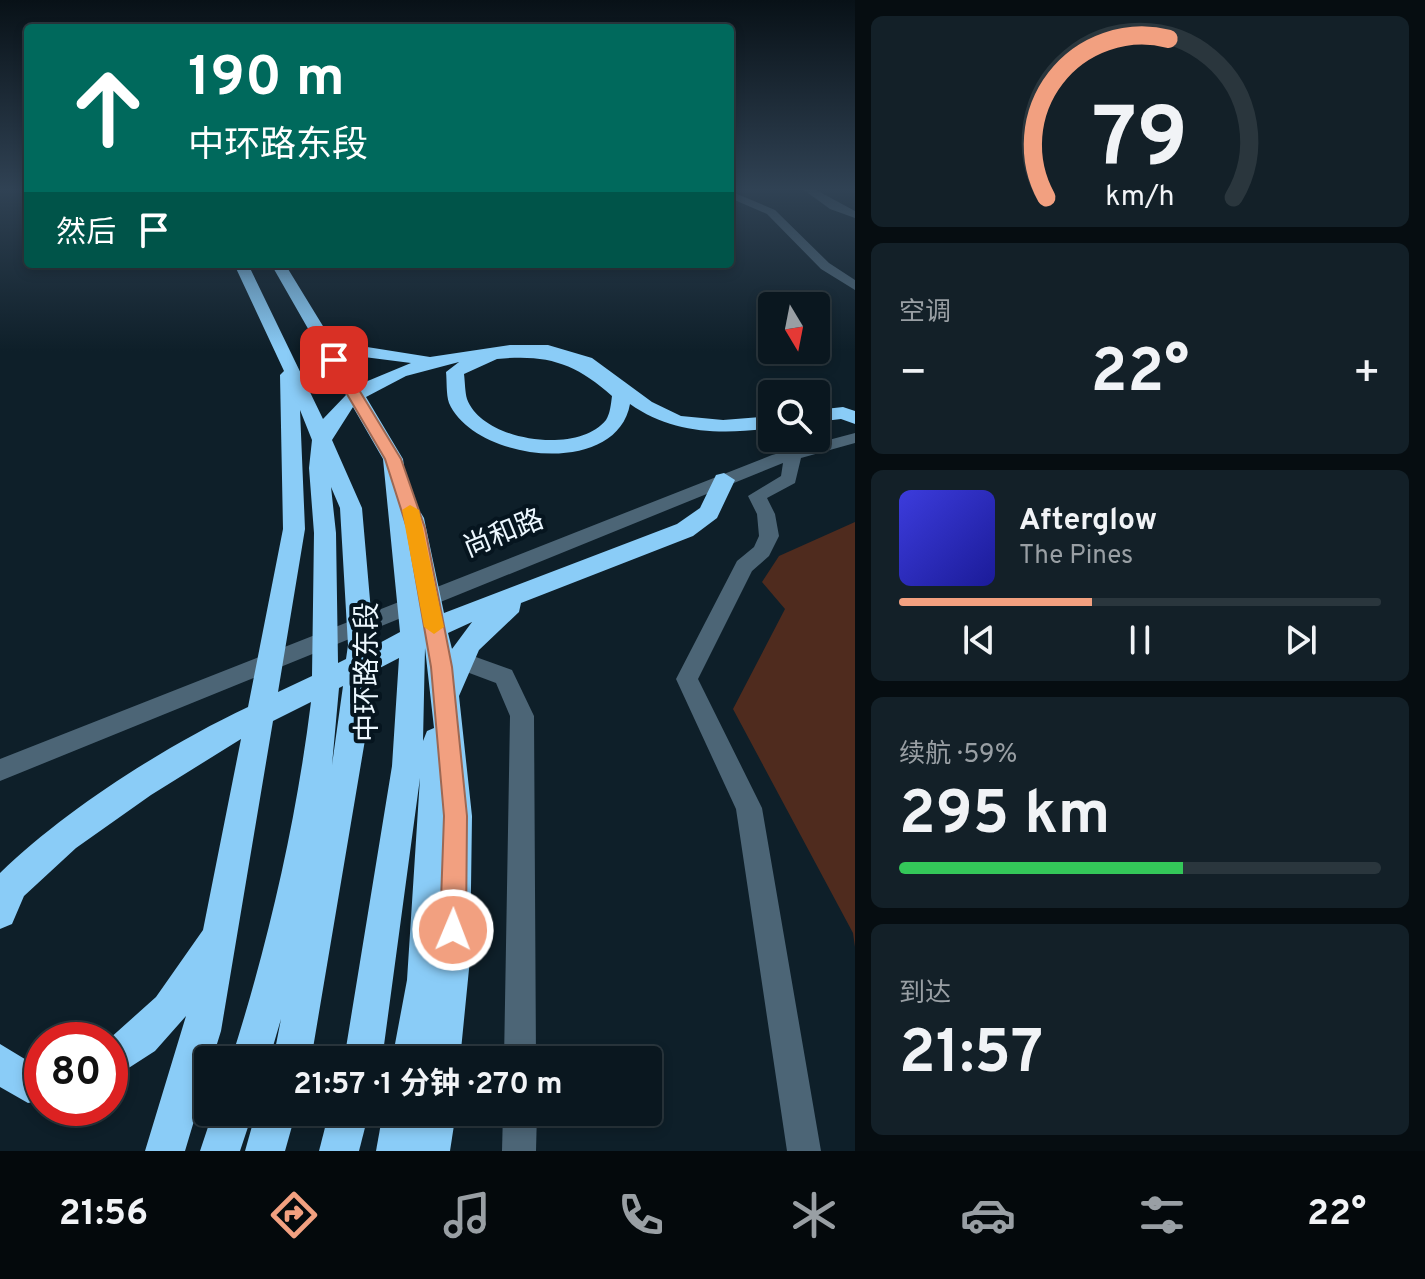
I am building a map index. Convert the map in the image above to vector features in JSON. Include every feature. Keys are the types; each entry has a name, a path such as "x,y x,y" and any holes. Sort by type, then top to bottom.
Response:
{"highway":[{"name":"中环路东段","path":"243,268 289,361 351,508 361,645 352,734 295,1046"},
{"name":"中环路东段","path":"280,268 393,459 413,632 407,766 365,1046"},
{"path":"320,335 364,352 423,359 523,346 552,347 582,356 617,378 630,401 630,415 615,436 587,449 539,455 509,451 477,439 460,416 458,394 461,381 475,364 496,354"},
{"path":"274,984 306,828 325,700 325,533 321,457 325,432 341,406 377,380 428,364 496,354 528,352 576,361 622,395 623,408 616,425 597,440 564,447 528,445 490,434 473,423 459,408 452,390 455,372 494,351 551,349 585,361 648,409 674,420 709,427 758,424"},
{"path":"165,1151 202,1031 294,529 289,361"},
{"path":"830,414 843,413 855,418"},
{"path":"393,459 416,528 440,657 456,816 452,959 443,1046"},
{"path":"0,912 12,884 65,837 140,785 248,720 454,619 685,530 709,513 724,480"},
{"path":"413,1046 425,980 437,735 452,671 474,637 499,612 533,589"},
{"path":"254,1046 352,734"},
{"path":"128,1050 137,1045 187,989 222,925"},
{"path":"0,1063 24,1081"},
{"path":"220,1151 228,1126"},
{"path":"265,1151 272,1126"},
{"path":"339,1151 345,1126"},
{"path":"396,1151 400,1126"},
{"path":"430,1151 434,1126"}],"street":[{"path":"803,244 825,266 855,286"},
{"name":"尚和路","path":"0,770 724,480 793,455 855,438"},
{"path":"793,455 789,479 757,496 766,514 769,536 762,551 744,566 687,679 749,808 804,1151"},
{"path":"440,657 451,655 504,677 522,716 520,1046"},
{"path":"519,1151 520,1126"}],"shaded area":[{"path":"855,522 855,947 853,933 733,709 785,609 762,582 779,556"}],"slow traffic":[{"path":"410,510 434,627"}],"route":[{"path":"334,360 393,459 416,528 442,667 456,816 453,930"}]}
